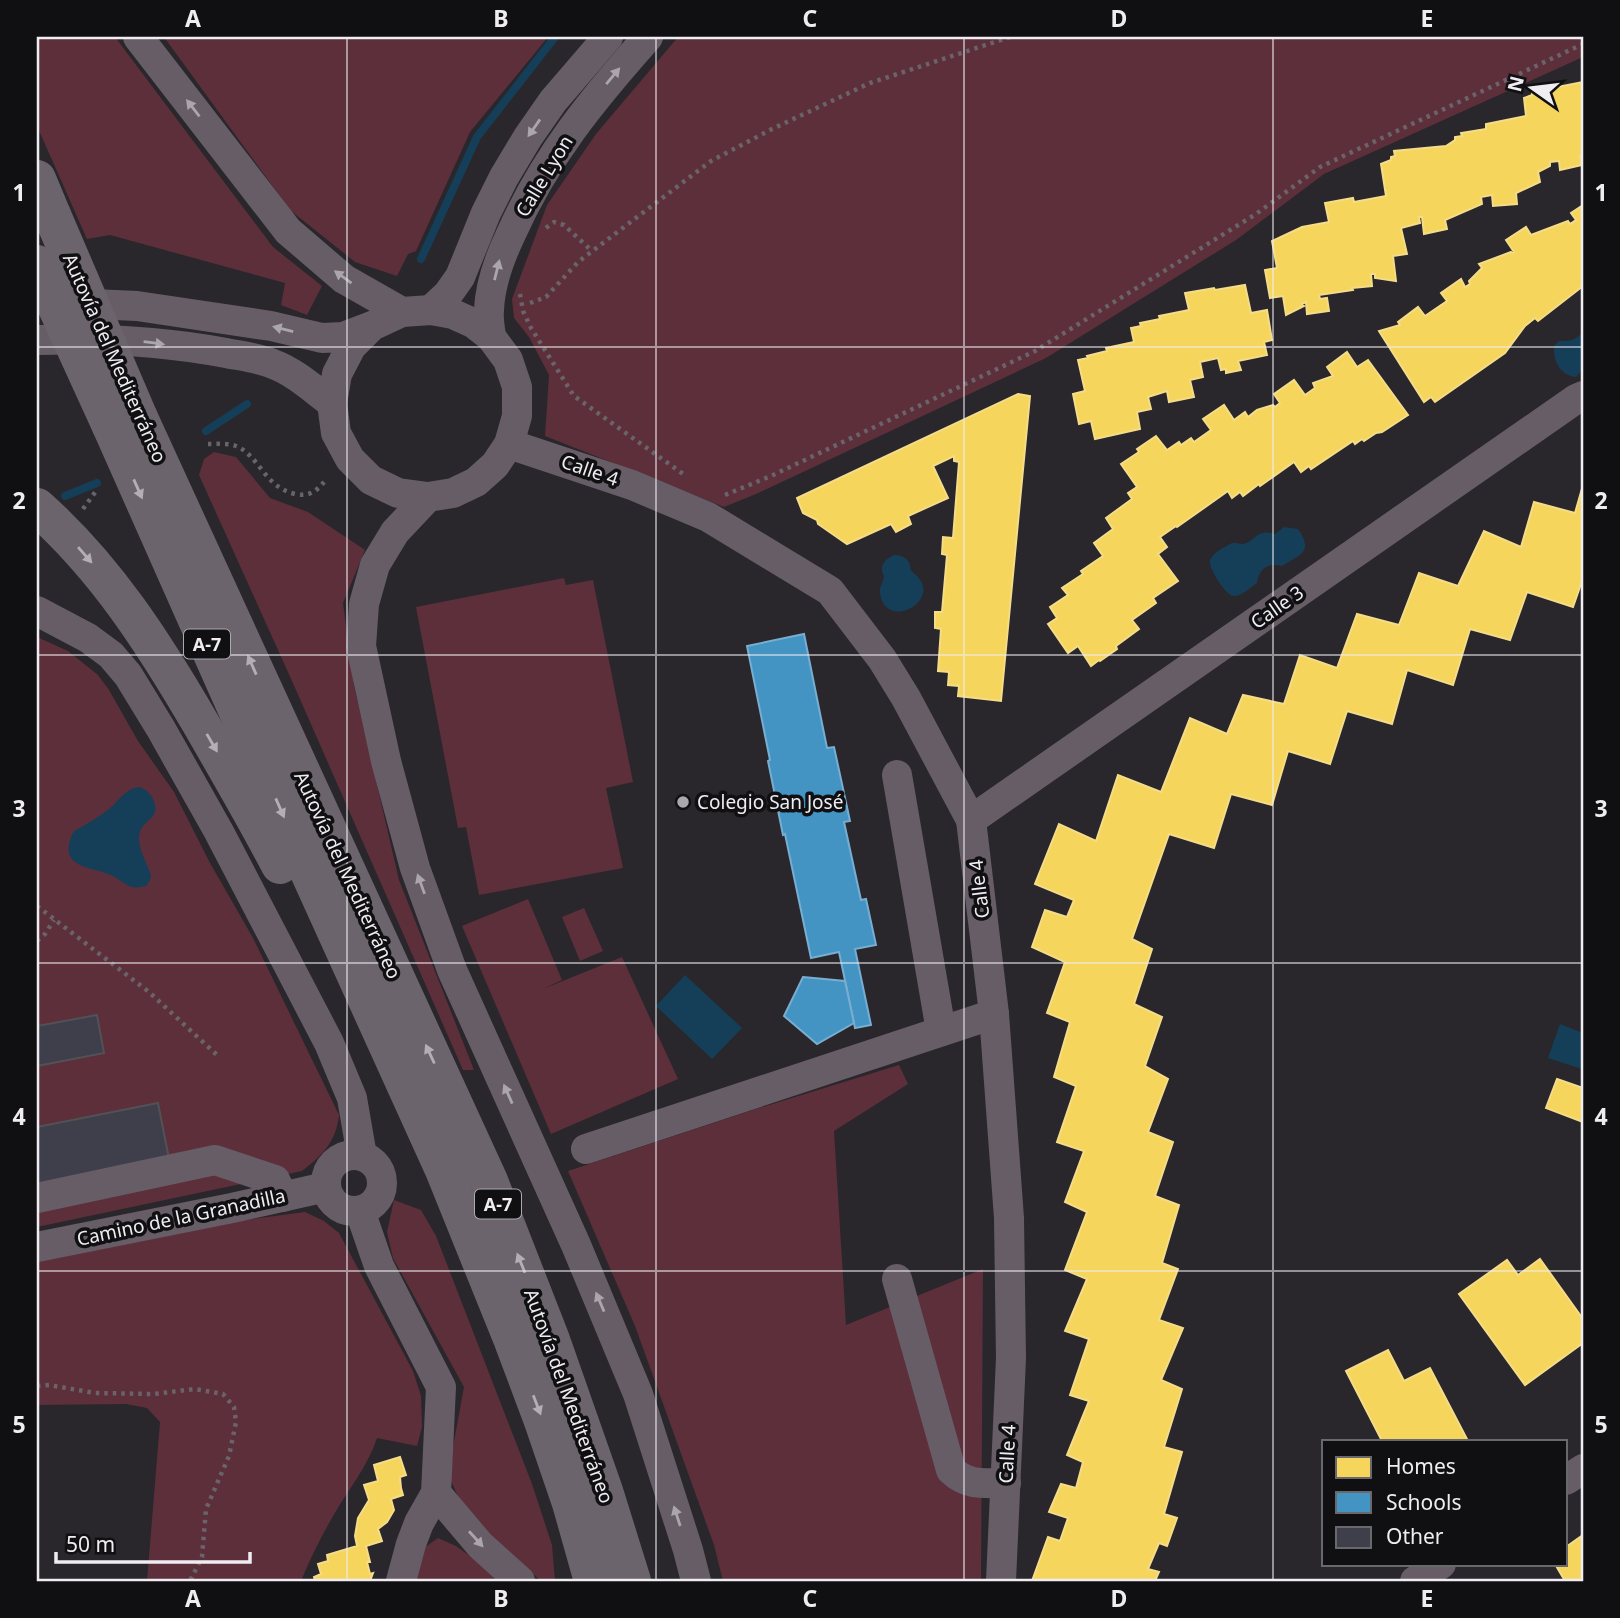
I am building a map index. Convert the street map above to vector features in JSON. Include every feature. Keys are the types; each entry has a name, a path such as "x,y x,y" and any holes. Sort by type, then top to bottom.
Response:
{"highway":[{"name":"Autovía del Mediterráneo","path":"37,178 125,422 298,848 444,1170 513,1341 571,1503 593,1581"},
{"name":"Autovía del Mediterráneo","path":"37,264 125,422 489,1181 551,1340 604,1491 632,1581"},
{"path":"37,507 61,528 110,584 163,659 252,812 320,943 437,1202 513,1341"}],"street":[{"path":"138,37 288,230 344,279 416,311 453,314 473,323 491,337 508,360 517,387 517,416 509,444 495,465 476,482 453,492 428,497 398,493 371,480 350,459 336,433 332,403 337,374 351,347 372,326"},
{"name":"Calle Lyon","path":"416,311 447,294 460,277 486,213 528,137 553,101 608,37"},
{"name":"Calle Lyon","path":"491,337 489,310 499,261 541,173 588,107 648,37"},
{"path":"37,306 77,302 137,306 271,326 322,338 343,337 416,311"},
{"path":"37,340 139,341 256,359 273,363 332,403"},
{"name":"Calle 3","path":"971,820 1583,396"},
{"name":"Calle 4","path":"509,444 632,485 708,517 830,591 882,659 906,698 971,820 995,1014 1009,1232 1011,1358 1001,1581"},
{"path":"428,497 395,533 375,565 364,604 361,646 386,761 415,868 452,970 576,1245 638,1394 696,1581"},
{"path":"37,611 88,638 111,655 128,676 155,719 219,832 329,1043 352,1098 362,1156"},
{"path":"897,775 941,1031"},
{"path":"586,1149 995,1014"},
{"path":"362,1156 377,1167 382,1185 380,1194 369,1208 351,1212 334,1204 328,1196 326,1178 336,1162 344,1157 362,1156"},
{"path":"37,1198 215,1160 275,1180 283,1197"},
{"name":"Camino de la Granadilla","path":"37,1247 326,1187"},
{"path":"360,1211 379,1266 441,1387 436,1493 419,1523 401,1581"},
{"path":"897,1279 951,1470 960,1479 972,1482 1006,1483"},
{"path":"1568,1479 1583,1469"},
{"path":"436,1493 480,1545 520,1581"},
{"path":"1415,1581 1438,1566"}],"path":[{"path":"530,303 546,297 578,262 710,161 870,83 1010,37"},
{"path":"718,492 725,495 771,476 1035,351 1256,214 1320,167 1583,44"},
{"path":"544,230 554,222 564,225 592,251"},
{"path":"520,292 523,311 531,328 575,396 694,481"},
{"path":"208,444 236,446 248,455 269,481 287,492 302,496 316,492 324,482"},
{"path":"78,519 96,491"},
{"path":"37,906 149,992 218,1055"},
{"path":"37,942 54,920"},
{"path":"37,1386 49,1385 95,1393 154,1394 195,1389 223,1394 234,1407 236,1422 229,1456 206,1509 202,1558 190,1581"}],"shaded area":[{"path":"37,37 115,37 273,247 322,286 307,315 281,305 285,283 110,235 87,239 37,126"},
{"path":"164,37 548,37 470,132 416,251 408,254 397,276 355,262 290,210"},
{"path":"678,37 1583,37 1583,57 1324,174 1236,240 1046,358 724,507 545,436 549,375 529,337 514,318 512,299 547,205 596,134"},
{"path":"214,452 236,457 270,498 308,512 365,550 343,603 354,686 399,880 474,1070 463,1070 199,475 204,459"},
{"path":"564,578 566,585 593,580 633,782 606,788 623,868 479,895 466,827 458,828 416,607"},
{"path":"37,637 68,651 98,675 109,690 138,741 174,792 210,863 253,938 339,1115 332,1140 302,1171 37,1227"},
{"path":"528,899 562,980 543,989 622,957 678,1079 551,1134 462,926"},
{"path":"584,908 603,951 580,961 562,917"},
{"path":"899,1065 908,1084 834,1131 846,1325 983,1269 981,1581 723,1581 714,1545 635,1326 568,1171"},
{"path":"394,1200 421,1210 436,1236 532,1484 552,1545 555,1581 541,1581 475,1525 448,1474 464,1387 393,1258 387,1232"},
{"path":"305,1212 324,1221 339,1233 413,1371 421,1396 422,1427 417,1446 377,1438 363,1468 324,1532 301,1581 147,1581 160,1422 147,1408 126,1404 37,1405 37,1256 213,1224"},
{"path":"438,1538 456,1546 504,1581 414,1581 424,1548"}],"water":[{"path":"1583,331 1583,369 1576,377 1570,376 1559,366 1554,346 1559,341 1575,339"},
{"path":"1284,527 1298,529 1305,543 1303,552 1282,566 1272,565 1265,568 1257,583 1243,593 1236,596 1230,594 1214,574 1210,564 1212,557 1232,543 1247,543 1260,534 1275,534"},
{"path":"894,555 904,557 908,561 911,571 921,581 923,592 920,601 912,608 902,611 892,611 884,605 880,593 884,577 882,566"},
{"path":"139,787 152,797 155,811 143,826 139,837 141,851 151,875 150,880 146,886 135,887 72,859 69,843 74,831 108,810 130,790"},
{"path":"685,975 742,1028 712,1059 656,1006"},
{"path":"1560,1024 1583,1033 1582,1069 1548,1058"}],"building: Homes":[{"path":"1583,82 1583,155 1580,156 1582,165 1560,170 1559,161 1550,162 1550,166 1538,172 1540,182 1516,193 1517,204 1493,206 1492,195 1481,197 1482,204 1445,220 1447,229 1424,234 1422,217 1419,217 1420,223 1401,228 1407,254 1393,256 1396,281 1375,278 1375,274 1371,274 1372,286 1319,295 1320,299 1327,298 1329,311 1307,314 1306,302 1302,304 1304,306 1286,315 1283,296 1270,298 1265,270 1277,268 1272,241 1302,227 1329,222 1325,203 1353,198 1354,202 1386,196 1381,164 1395,156 1394,151 1446,146 1455,140 1455,137 1462,136 1461,133 1486,129 1486,124 1526,116 1524,98 1532,95 1532,92"},
{"path":"1583,205 1583,286 1538,321 1535,318 1525,326 1505,353 1435,402 1431,397 1424,402 1379,331 1400,325 1398,322 1418,307 1425,316 1447,301 1441,293 1461,279 1465,287 1470,284 1469,281 1482,268 1479,264 1514,252 1506,240 1526,227 1531,235 1568,221 1570,224 1576,220 1571,213"},
{"path":"1245,285 1251,313 1267,310 1272,340 1264,342 1267,355 1238,361 1241,370 1226,373 1226,369 1221,370 1218,358 1200,362 1203,377 1190,380 1194,397 1169,402 1167,391 1148,397 1151,409 1137,412 1140,429 1095,439 1091,421 1079,424 1073,394 1085,391 1078,360 1107,351 1106,348 1134,342 1131,328 1141,326 1140,323 1189,310 1185,293"},
{"path":"1347,352 1357,367 1368,360 1408,415 1364,441 1362,439 1355,444 1353,441 1311,469 1309,466 1301,472 1294,462 1243,496 1240,492 1232,498 1228,491 1160,537 1167,547 1158,554 1178,581 1153,598 1156,603 1132,620 1139,629 1100,661 1091,666 1078,646 1068,653 1048,624 1057,618 1050,607 1068,595 1062,588 1103,556 1094,543 1113,529 1106,518 1132,499 1128,493 1137,487 1121,464 1156,436 1167,450 1191,438 1194,442 1211,430 1203,419 1224,405 1234,420 1245,412 1248,417 1257,410 1273,405 1275,407 1280,403 1274,394 1294,380 1305,395 1315,388 1313,383 1333,376 1327,367"},
{"path":"1018,394 1030,396 1001,701 958,696 959,686 948,685 949,672 938,671 941,629 935,628 935,612 942,612 947,555 942,554 943,537 953,538 959,462 954,461 954,456 933,466 948,498 908,516 911,524 896,532 891,524 847,544 818,524 817,520 803,513 797,498"},
{"path":"1583,485 1583,578 1573,607 1527,592 1510,640 1470,629 1453,685 1407,670 1392,724 1347,711 1330,764 1288,751 1272,805 1231,794 1214,848 1169,834 1132,939 1152,949 1134,1004 1162,1017 1145,1066 1168,1079 1148,1132 1173,1142 1155,1196 1179,1205 1162,1263 1178,1269 1159,1320 1183,1328 1161,1380 1182,1389 1164,1447 1182,1452 1164,1514 1177,1518 1167,1546 1159,1543 1148,1569 1159,1572 1155,1581 1032,1581 1048,1537 1060,1541 1068,1518 1049,1512 1061,1484 1076,1488 1083,1462 1067,1455 1089,1401 1070,1395 1089,1339 1065,1331 1087,1279 1065,1270 1087,1212 1065,1202 1084,1151 1057,1142 1076,1086 1054,1077 1070,1022 1047,1013 1065,962 1032,947 1045,910 1067,917 1074,900 1035,884 1059,824 1096,841 1118,775 1161,792 1190,718 1227,734 1243,695 1284,704 1300,655 1337,668 1357,614 1399,625 1419,573 1458,586 1484,531 1521,547 1534,502 1575,513"},
{"path":"1557,1079 1583,1088 1583,1122 1546,1108"},
{"path":"1540,1259 1583,1319 1583,1343 1525,1385 1459,1294 1507,1260 1518,1275"},
{"path":"1388,1350 1404,1381 1430,1368 1467,1440 1381,1440 1346,1371"},
{"path":"400,1457 406,1475 400,1477 403,1495 391,1499 394,1510 387,1522 378,1529 382,1541 366,1546 370,1574 373,1573 370,1581 315,1581 314,1577 321,1574 318,1564 328,1561 327,1555 357,1546 355,1536 358,1518 369,1500 364,1485 378,1481 374,1465"},
{"path":"1583,1535 1583,1581 1565,1581 1556,1566 1568,1566 1568,1546"}],"building: Schools":[{"path":"804,634 827,748 834,747 850,821 844,822 861,900 866,899 876,945 855,949 871,1025 855,1028 839,952 811,958 785,834 783,835 747,646"},
{"path":"803,977 845,981 854,1023 817,1044 784,1016"}],"building: Other":[{"path":"97,1015 104,1053 37,1066 37,1026"},
{"path":"158,1103 169,1159 37,1184 37,1127"}],"waterway":[{"path":"421,259 477,137 555,37"},
{"path":"206,431 247,404"},
{"path":"65,496 97,483"}],"place":[{"name":"Colegio San José","path":"683,802"}]}
